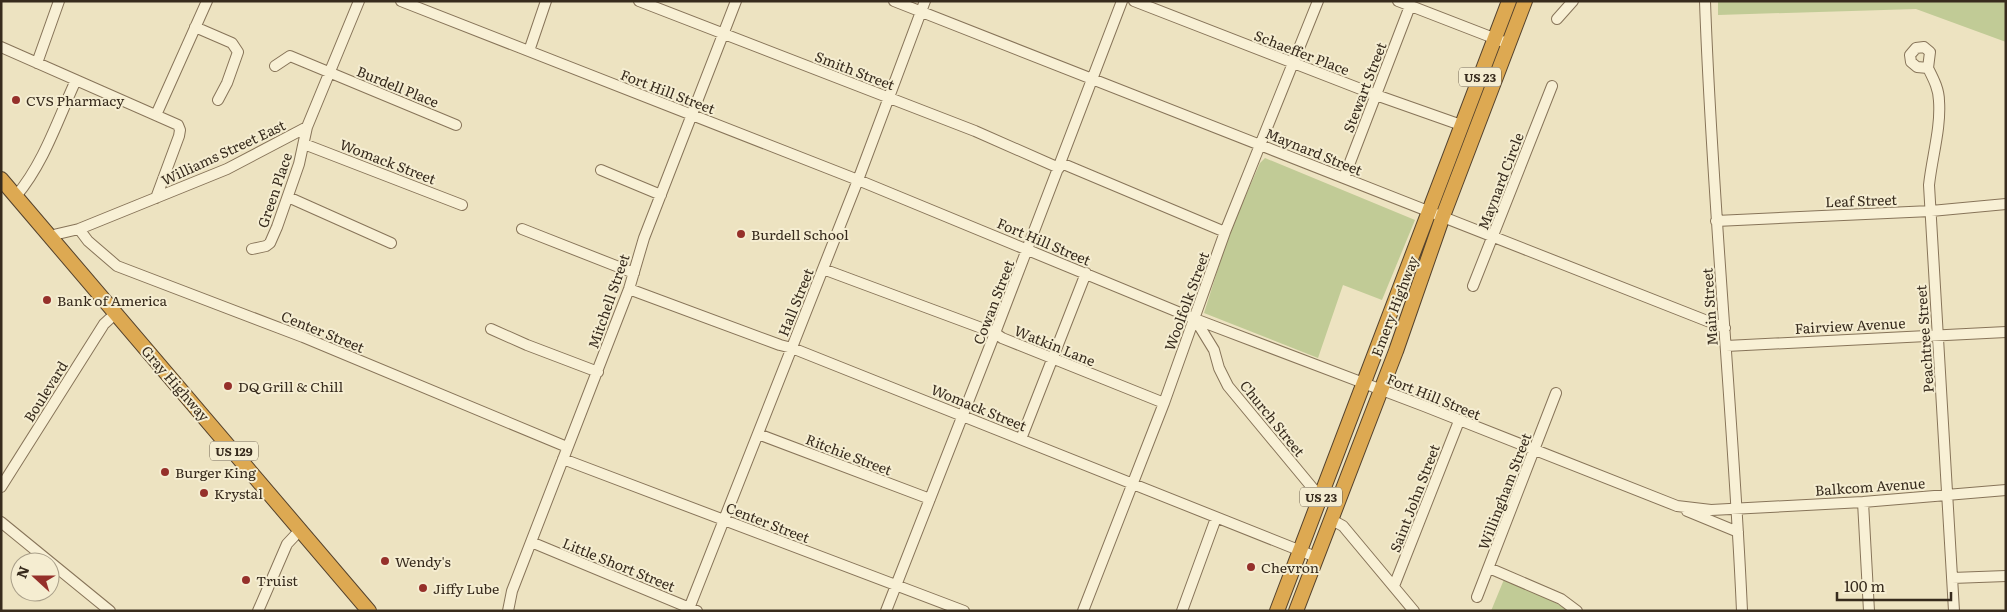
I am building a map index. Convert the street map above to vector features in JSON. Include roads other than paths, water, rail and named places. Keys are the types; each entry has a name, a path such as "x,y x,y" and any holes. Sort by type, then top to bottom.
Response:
{"highway":[{"name":"Emery Highway","path":"1277,611 1509,1"},
{"name":"Emery Highway","path":"1296,611 1525,1"},
{"name":"Gray Highway","path":"1,179 369,611"}],"street":[{"path":"37,63 59,1"},
{"path":"156,115 207,1"},
{"name":"Williams Street East","path":"49,236 80,228 227,169 307,127 359,1"},
{"name":"Fort Hill Street","path":"401,1 858,180 1195,319 1678,506 1738,532"},
{"path":"529,51 546,1"},
{"name":"Smith Street","path":"639,1 975,131 1226,232"},
{"name":"Mitchell Street","path":"508,611 512,591 530,542 598,372 629,290 642,245 736,1"},
{"name":"Maynard Street","path":"894,1 1725,328"},
{"name":"Hall Street","path":"692,610 724,519 858,180 925,1"},
{"name":"Cowan Street","path":"886,611 996,333 1122,1"},
{"name":"Schaeffer Place","path":"1134,1 1376,95 1462,125"},
{"name":"Woolfolk Street","path":"1083,611 1164,404 1226,232 1318,1"},
{"path":"1398,1 1508,44"},
{"path":"1557,19 1572,1"},
{"name":"Main Street","path":"1705,1 1716,221 1725,328 1742,611"},
{"name":"Stewart Street","path":"1344,178 1410,6"},
{"path":"196,27 232,43 238,52 227,83 218,100"},
{"path":"1,47 178,125 180,130 156,198"},
{"name":"Burdell Place","path":"275,66 290,56 456,125"},
{"name":"Peachtree Street","path":"1928,68 1937,86 1939,100 1939,115 1929,184 1954,611"},
{"path":"16,196 30,180 39,163 76,80"},
{"name":"Maynard Circle","path":"1473,286 1552,86"},
{"name":"Green Place","path":"252,249 266,246 270,243 300,164 307,127"},
{"name":"Womack Street","path":"304,144 462,205"},
{"path":"601,170 661,195"},
{"path":"288,197 391,243"},
{"name":"Leaf Street","path":"1716,221 1931,211 2006,204"},
{"name":"Center Street","path":"80,228 88,241 117,266 312,341 567,447"},
{"path":"522,229 634,273"},
{"name":"Watkin Lane","path":"823,269 996,333 1002,338 1052,360 1164,404"},
{"path":"1021,439 1086,273"},
{"name":"Womack Street","path":"629,290 792,348 1316,557"},
{"name":"Boulevard","path":"1,487 104,324 116,313"},
{"name":"Church Street","path":"1195,319 1214,350"},
{"name":"Church Street","path":"1218,328 1213,338 1214,350 1219,368 1236,397 1320,498"},
{"path":"491,329 598,372"},
{"name":"Fairview Avenue","path":"1726,346 2006,332"},
{"name":"Willingham Street","path":"1477,598 1556,394"},
{"name":"Saint John Street","path":"1394,586 1459,421"},
{"name":"Ritchie Street","path":"758,434 930,500"},
{"name":"Center Street","path":"563,459 964,611"},
{"name":"Balkcom Avenue","path":"1737,508 1863,502 2006,490"},
{"path":"1863,502 1869,611"},
{"name":"Fort Hill Street","path":"1678,506 1700,510 1737,508"},
{"path":"1182,611 1216,518"},
{"path":"1330,519 1343,526 1414,611"},
{"path":"1,522 110,611"},
{"path":"258,611 287,544 301,529"},
{"name":"Little Short Street","path":"530,542 692,610"},
{"path":"1489,568 1561,600 1577,611"},
{"path":"1952,578 2006,576"}],"place":[{"name":"CVS Pharmacy","path":"16,100"},
{"name":"Burdell School","path":"741,234"},
{"name":"Bank of America","path":"47,300"},
{"name":"DQ Grill & Chill","path":"228,386"},
{"name":"Burger King","path":"165,472"},
{"name":"Krystal","path":"204,493"},
{"name":"Wendy's","path":"385,561"},
{"name":"Chevron","path":"1251,567"},
{"name":"Truist","path":"246,580"},
{"name":"Jiffy Lube","path":"423,588"}]}
